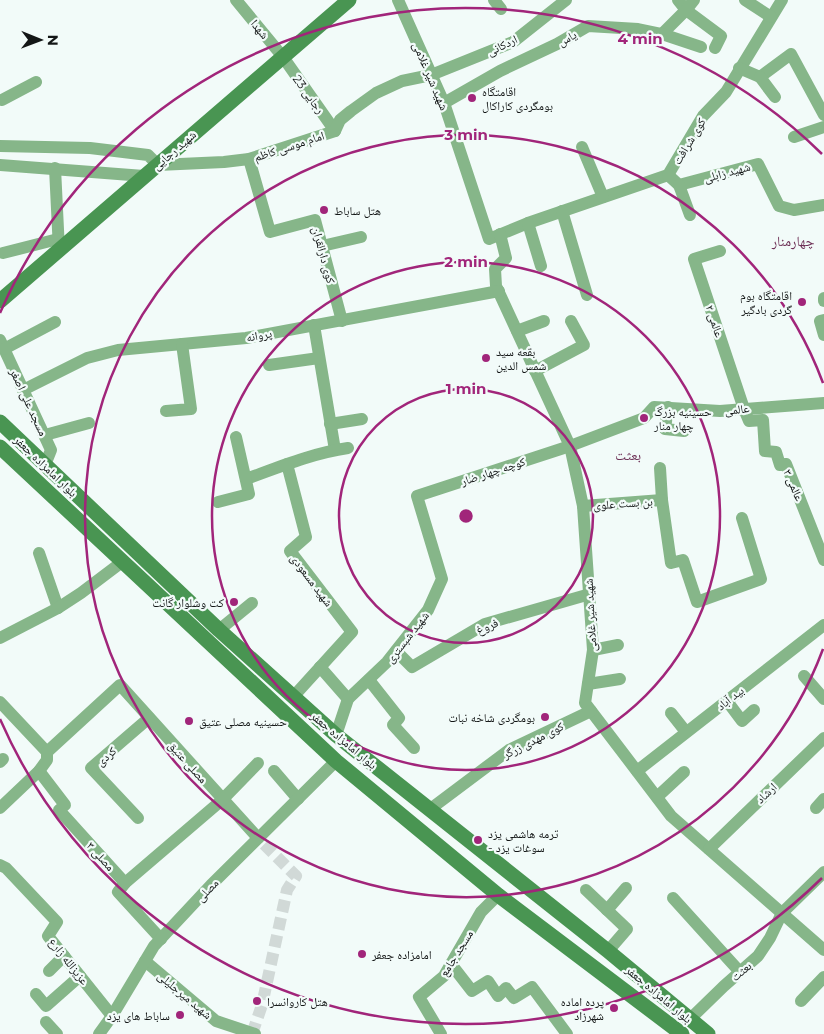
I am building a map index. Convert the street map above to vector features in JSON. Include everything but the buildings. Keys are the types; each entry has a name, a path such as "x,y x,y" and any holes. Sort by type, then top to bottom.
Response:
{"main road":[{"name":"شهید رجایی","path":"0,301 59,244 158,165 349,0"},
{"name":"بلوار امامزاده جعفر","path":"0,422 252,661 336,735 608,951 708,1034"},
{"name":"بلوار امامزاده جعفر","path":"0,447 336,761 498,895 682,1034"},
{"path":"240,671 252,661"}],"street":[{"name":"شهدا","path":"236,0 283,57"},
{"name":"شهید شیر غلامی","path":"398,0 444,103 494,236 506,258 495,269 496,286 570,446 583,506 590,594 593,650 585,703 671,816 824,950"},
{"name":"اردکانی","path":"431,76 513,42 566,0"},
{"path":"678,0 690,5 721,36 715,48"},
{"path":"745,0 771,17"},
{"name":"کوی شرافت","path":"494,236 668,175 704,116 726,92 782,0"},
{"path":"662,34 690,5"},
{"name":"یاس","path":"444,103 500,71 557,44 588,26 638,29 662,34 702,47"},
{"path":"760,77 790,54 824,115"},
{"name":"رجایی 23","path":"283,57 335,130"},
{"path":"740,68 760,77 775,97"},
{"name":"امام موسی کاظم","path":"158,165 249,160 335,130 340,120 376,93 402,81 431,76"},
{"path":"2,100 36,82"},
{"path":"794,137 824,127"},
{"path":"0,146 90,148 148,155 158,165"},
{"path":"582,147 603,197"},
{"name":"کوی دارالقران","path":"249,160 270,232 315,220 342,321"},
{"name":"شهید زابلی","path":"679,185 758,164 779,206 794,210 824,205"},
{"path":"0,165 144,176"},
{"path":"3,253 59,244 55,168"},
{"path":"668,175 679,185 690,215"},
{"path":"562,211 587,295"},
{"path":"528,223 541,266"},
{"path":"322,246 361,237"},
{"name":"عالمی ۲","path":"720,251 694,259 744,409"},
{"name":"پروانه","path":"23,390 87,358 118,350 246,338 499,291"},
{"path":"824,320 820,321 824,335"},
{"path":"517,331 544,321"},
{"path":"535,371 584,345 571,321"},
{"path":"2,344 55,322"},
{"path":"314,325 335,450"},
{"name":"مسجد علی اصغر","path":"2,344 51,450 45,466"},
{"path":"166,411 190,409 182,344"},
{"path":"269,365 320,358"},
{"name":"عالمی","path":"570,446 644,418 654,407 720,411 824,403"},
{"path":"668,407 666,429 684,431"},
{"name":"عالمی ۳","path":"744,409 749,421 763,420 765,451 776,452 780,465 786,464 824,560"},
{"path":"330,424 362,419"},
{"path":"45,435 89,423"},
{"path":"218,502 249,494 236,437"},
{"name":"کوچه چهار ضار","path":"417,496 570,446"},
{"path":"246,479 287,464 348,448"},
{"name":"شهید مسعودی","path":"287,464 306,537 290,551 352,632 293,697"},
{"path":"660,468 662,500 671,563 683,560 698,602 761,578 742,518"},
{"name":"شهید شبستری","path":"336,735 348,699 396,651 428,610 442,579 417,496"},
{"name":"بن بست علوی","path":"583,506 662,500"},
{"path":"39,552 58,608"},
{"path":"0,638 58,608 122,562"},
{"name":"فروغ","path":"396,651 412,667 486,624 590,594"},
{"path":"219,630 252,603"},
{"name":"بید آباد","path":"637,771 824,625"},
{"path":"593,650 618,645"},
{"path":"320,668 348,699"},
{"path":"804,676 824,699"},
{"path":"588,684 620,679"},
{"path":"369,680 399,718 393,725 414,748"},
{"name":"مصلی عتیق","path":"47,752 78,717 120,685 258,838"},
{"path":"727,701 742,722 754,710"},
{"path":"0,702 47,752 47,760 40,771 1,805"},
{"name":"کوی مهدی زرگر","path":"429,810 509,750 591,712"},
{"path":"671,713 686,732"},
{"name":"کردی","path":"138,818 91,768 149,718"},
{"name":"ارشاد","path":"709,849 824,738"},
{"name":"مصلی","path":"101,1033 154,946 258,838 336,761"},
{"path":"161,939 118,892 125,883 222,800 258,763"},
{"name":"مصلی ۳","path":"40,771 65,805 59,810 125,883"},
{"path":"274,771 298,799"},
{"path":"657,797 684,772"},
{"name":"عزیزالله زارع","path":"0,865 6,868 56,922 48,936 112,1016"},
{"path":"782,913 824,872"},
{"path":"607,910 626,888"},
{"path":"586,890 627,929 608,951"},
{"name":"مسجد جامع","path":"440,1034 419,997 444,976 481,912 498,895"},
{"path":"673,898 740,972"},
{"name":"بعثت","path":"689,1020 758,956 770,938 782,913"},
{"path":"49,971 64,956"},
{"name":"شهید میرجلیلی","path":"145,961 216,1020 255,1034"},
{"path":"451,964 472,991 488,981 498,996 506,988 514,998 532,988 566,1034"},
{"path":"36,994 46,1006 80,976"},
{"path":"802,1001 824,977"},
{"path":"46,1022 57,1034"}],"tunnel":[{"path":"252,1034 262,1005 287,890 296,876 258,838"}],"place":[{"name":"اقامتگاه بومگردی کاراکال","path":"472,98"},
{"name":"هتل ساباط","path":"324,210"},
{"name":"اقامتگاه بوم گردی بادگیر","path":"802,302"},
{"name":"بقعه سید شمس الدین","path":"486,358"},
{"name":"حسینیه بزرگ چهار منار","path":"644,418"},
{"name":"کت وشلوار گانت","path":"234,602"},
{"name":"بومگردی شاخه نبات","path":"545,717"},
{"name":"حسینیه مصلی عتیق","path":"189,721"},
{"name":"ترمه هاشمی یزد - سوغات یزد","path":"478,840"},
{"name":"امامزاده جعفر","path":"362,954"},
{"name":"هتل کاروانسرا","path":"257,1001"},
{"name":"پرده اماده شهرزاد","path":"614,1008"},
{"name":"ساباط های یزد","path":"180,1015"}],"district":[{"name":"چهارمنار","path":"793,241"},
{"name":"بعثت","path":"628,455"}]}
